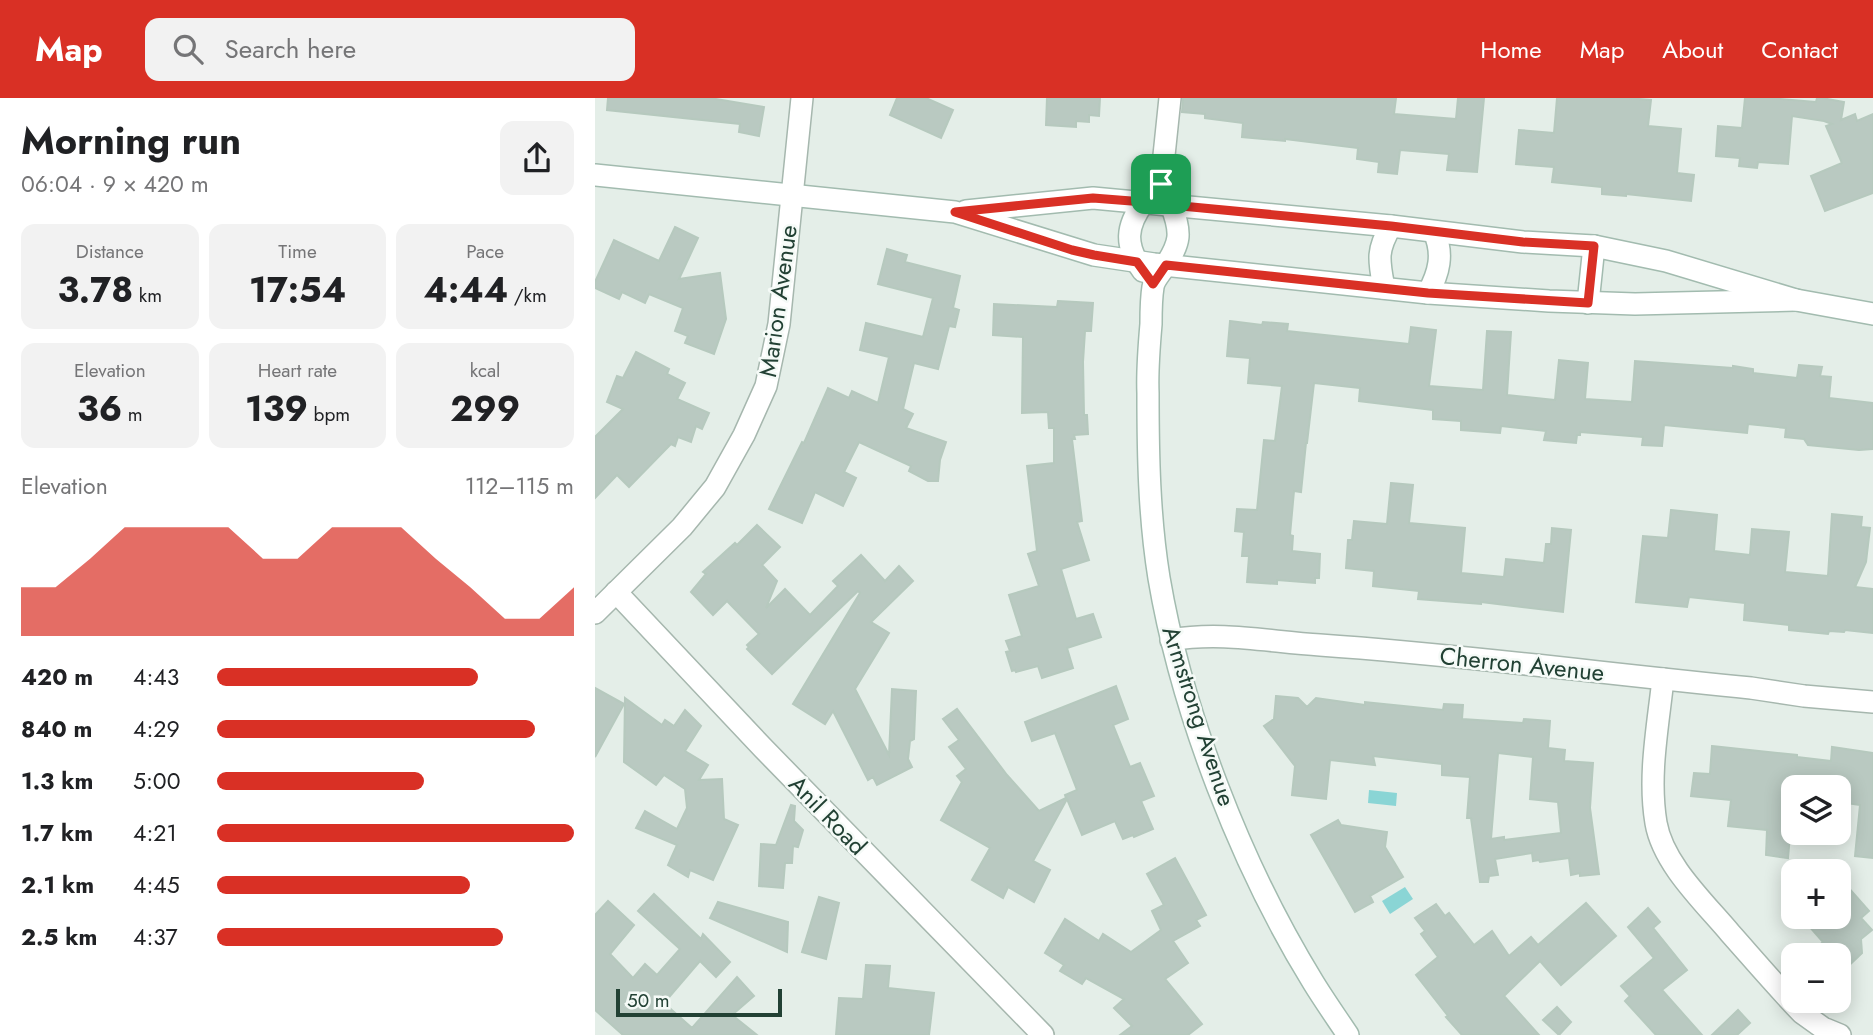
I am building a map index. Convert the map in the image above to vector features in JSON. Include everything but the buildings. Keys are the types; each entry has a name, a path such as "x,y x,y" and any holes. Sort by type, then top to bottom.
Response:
{"street":[{"name":"Marion Avenue","path":"595,613 683,527 715,487 744,435 766,386 784,281 802,98"},
{"path":"1161,184 1134,215 1128,230 1137,262 1153,284 1166,265 1179,234 1178,224 1161,184 1170,98"},
{"path":"595,175 955,212 1093,198 1391,226 1523,242 1594,246 1666,261 1796,299 1873,314"},
{"path":"955,212 1094,255 1428,293 1635,304 1796,299"},
{"path":"1384,288 1378,263 1379,252 1391,226"},
{"path":"1428,293 1440,264 1438,241 1434,232"},
{"path":"1588,303 1594,246"},
{"name":"Armstrong Avenue","path":"1153,284 1147,377 1148,455 1151,513 1171,640 1208,758 1261,885 1313,982 1348,1035"},
{"name":"Anil Road","path":"616,592 763,748 1043,1035"},
{"name":"Cherron Avenue","path":"1171,640 1225,635 1304,644 1409,651 1873,702"},
{"path":"1663,679 1654,764 1654,802 1657,826 1665,851 1682,877 1793,1004 1823,1028 1840,1035"}],"water":[{"path":"1369,790 1397,793 1396,806 1368,803"},
{"path":"1405,887 1413,899 1390,914 1382,901"}],"route":[{"path":"1161,184 1171,205 1391,226 1523,242 1594,246 1588,303 1428,293 1166,265 1153,284 1137,262 1072,250 955,212 1093,198 1144,202 1161,184"}]}
